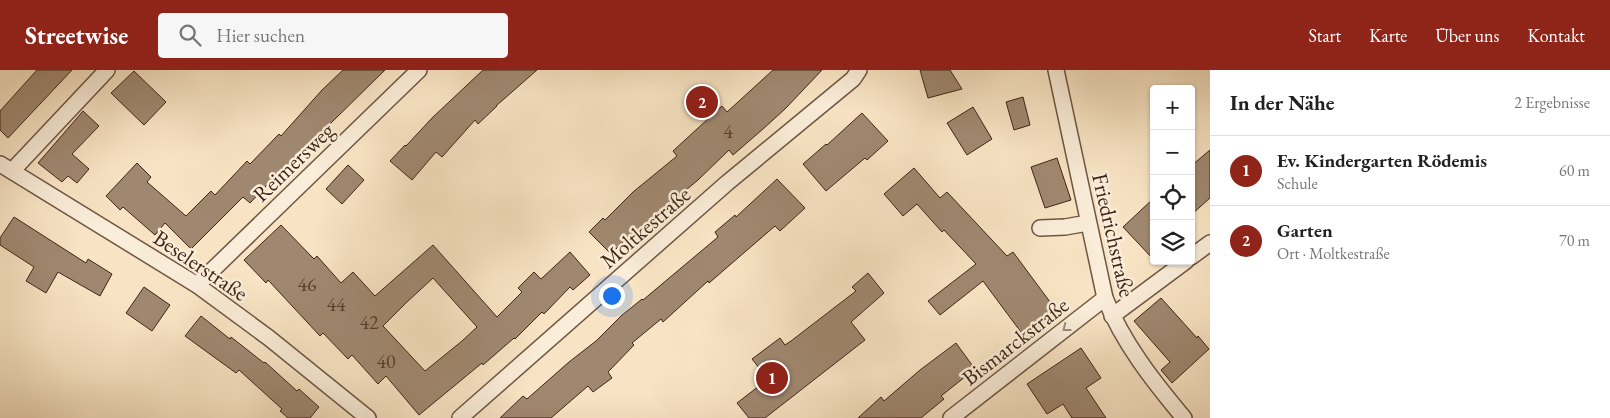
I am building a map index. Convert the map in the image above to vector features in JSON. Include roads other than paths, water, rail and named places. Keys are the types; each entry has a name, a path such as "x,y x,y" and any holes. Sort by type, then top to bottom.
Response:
{"street":[{"path":"6,167 107,70"},
{"name":"Reimersweg","path":"197,285 419,70"},
{"name":"Moltkestraße","path":"460,418 728,184 854,79 859,70"},
{"name":"Friedrichstraße","path":"1056,70 1105,298 1112,316 1148,374 1184,418"},
{"name":"Beselerstraße","path":"6,167 197,285 269,338 368,418"},
{"path":"1040,228 1065,228 1088,223"},
{"path":"1195,254 1210,243"},
{"path":"1112,316 1181,265"},
{"name":"Bismarckstraße","path":"951,418 1105,298"}],"place":[{"name":"Garten","path":"702,102"},
{"name":"Ev. Kindergarten Rödemis","path":"772,378"}]}
